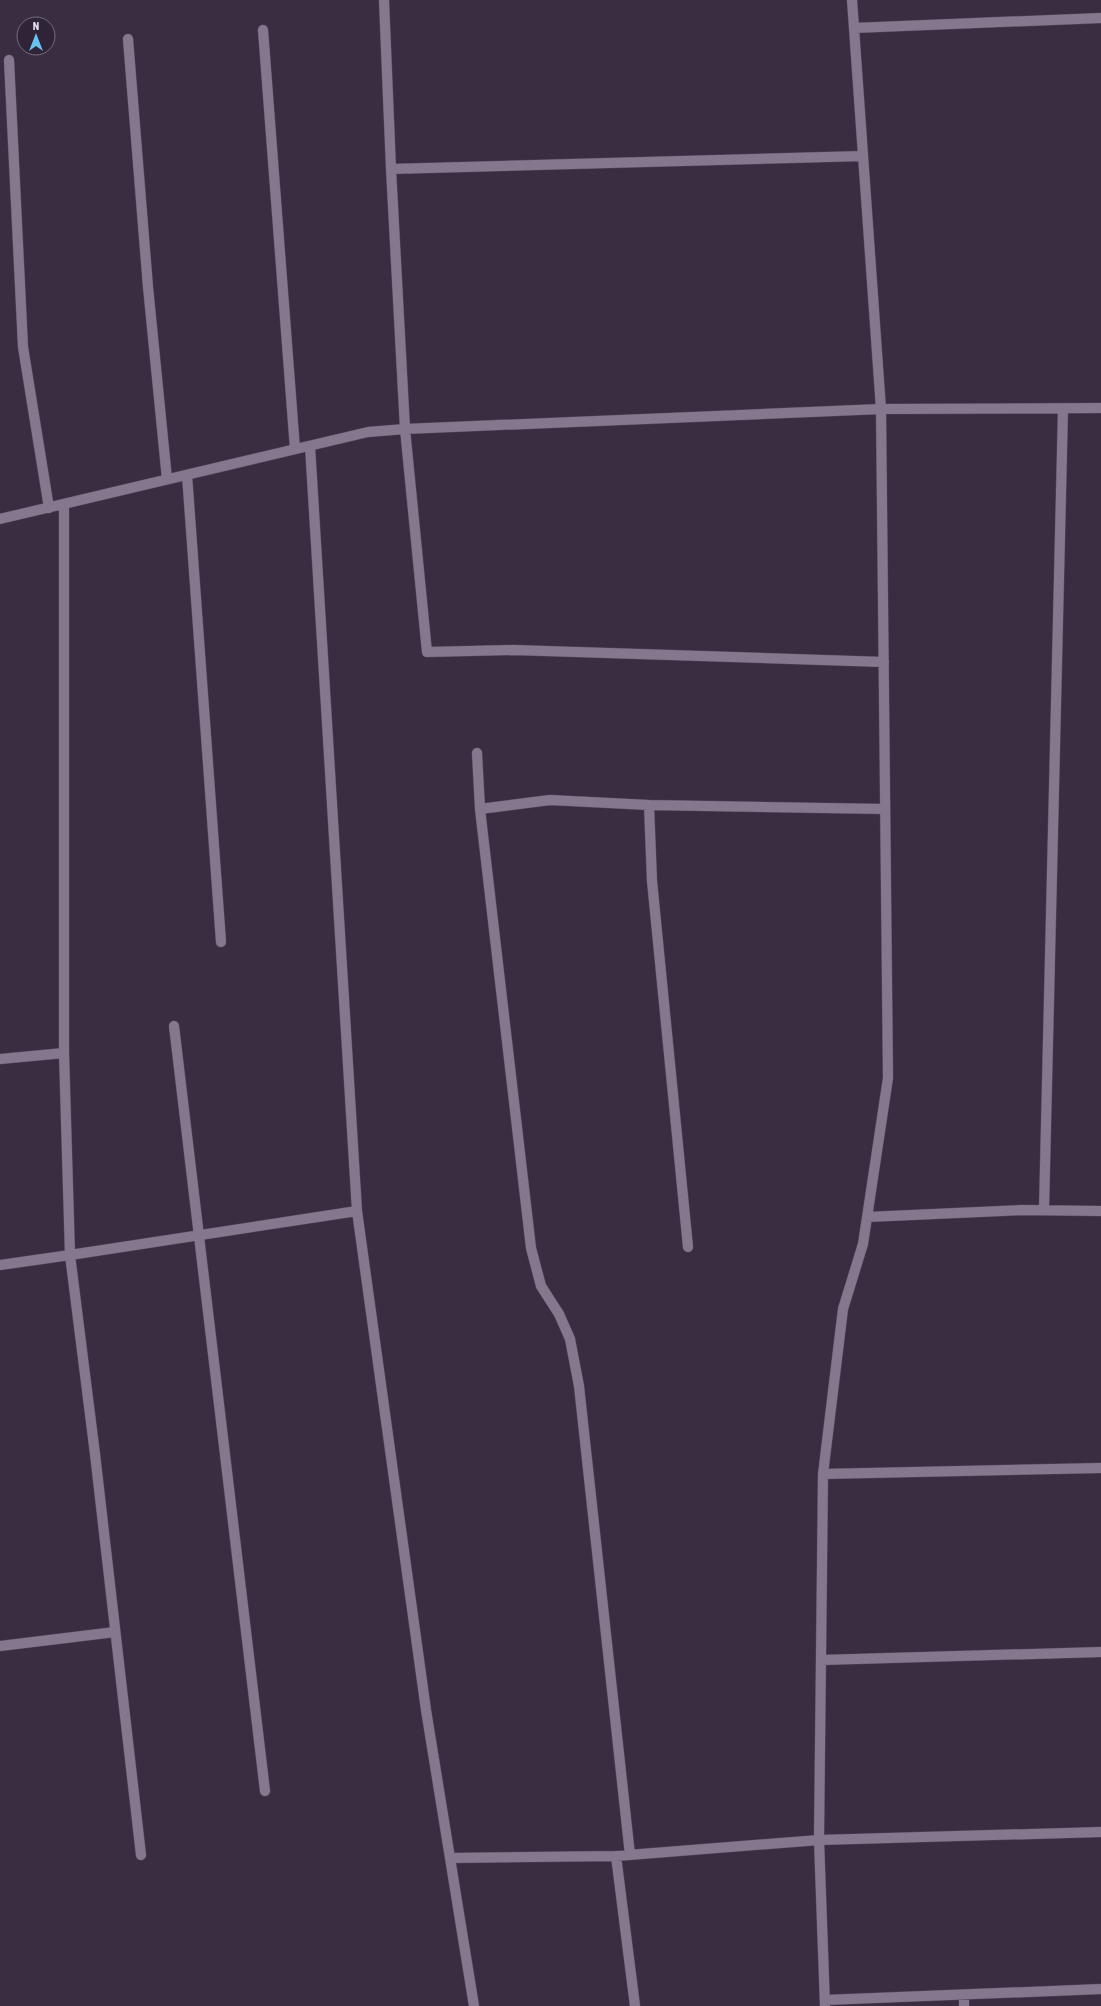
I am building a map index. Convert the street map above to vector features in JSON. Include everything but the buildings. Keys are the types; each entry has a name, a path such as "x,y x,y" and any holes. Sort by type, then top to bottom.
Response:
{"street":[{"path":"384,0 391,169 405,429 427,652 514,650 884,662"},
{"path":"852,0 881,409 888,1078 863,1244 843,1309 823,1474 819,1840 825,2003 1101,1989"},
{"path":"854,28 1101,18"},
{"path":"263,30 295,449"},
{"path":"128,39 148,279 167,479"},
{"path":"9,60 23,347 49,508"},
{"path":"391,169 863,156"},
{"path":"0,519 368,432 405,429 881,409 1101,408"},
{"path":"1044,1210 1063,409"},
{"path":"310,446 357,1211 426,1710 474,2006"},
{"path":"187,475 221,942"},
{"path":"64,504 64,1053 70,1255 141,1855"},
{"path":"477,753 480,809 531,1248 541,1286 559,1314 570,1339 579,1386 630,1855"},
{"path":"480,809 550,800 649,805 885,809"},
{"path":"649,805 652,881 688,1247"},
{"path":"174,1026 265,1791"},
{"path":"0,1059 64,1053"},
{"path":"867,1217 1044,1210 1101,1211"},
{"path":"0,1265 357,1211"},
{"path":"823,1474 1101,1468"},
{"path":"0,1646 115,1632"},
{"path":"821,1660 1101,1652"},
{"path":"450,1858 616,1856 819,1840 1101,1832"},
{"path":"616,1856 635,2006"},
{"path":"964,1995 964,2006"}]}
